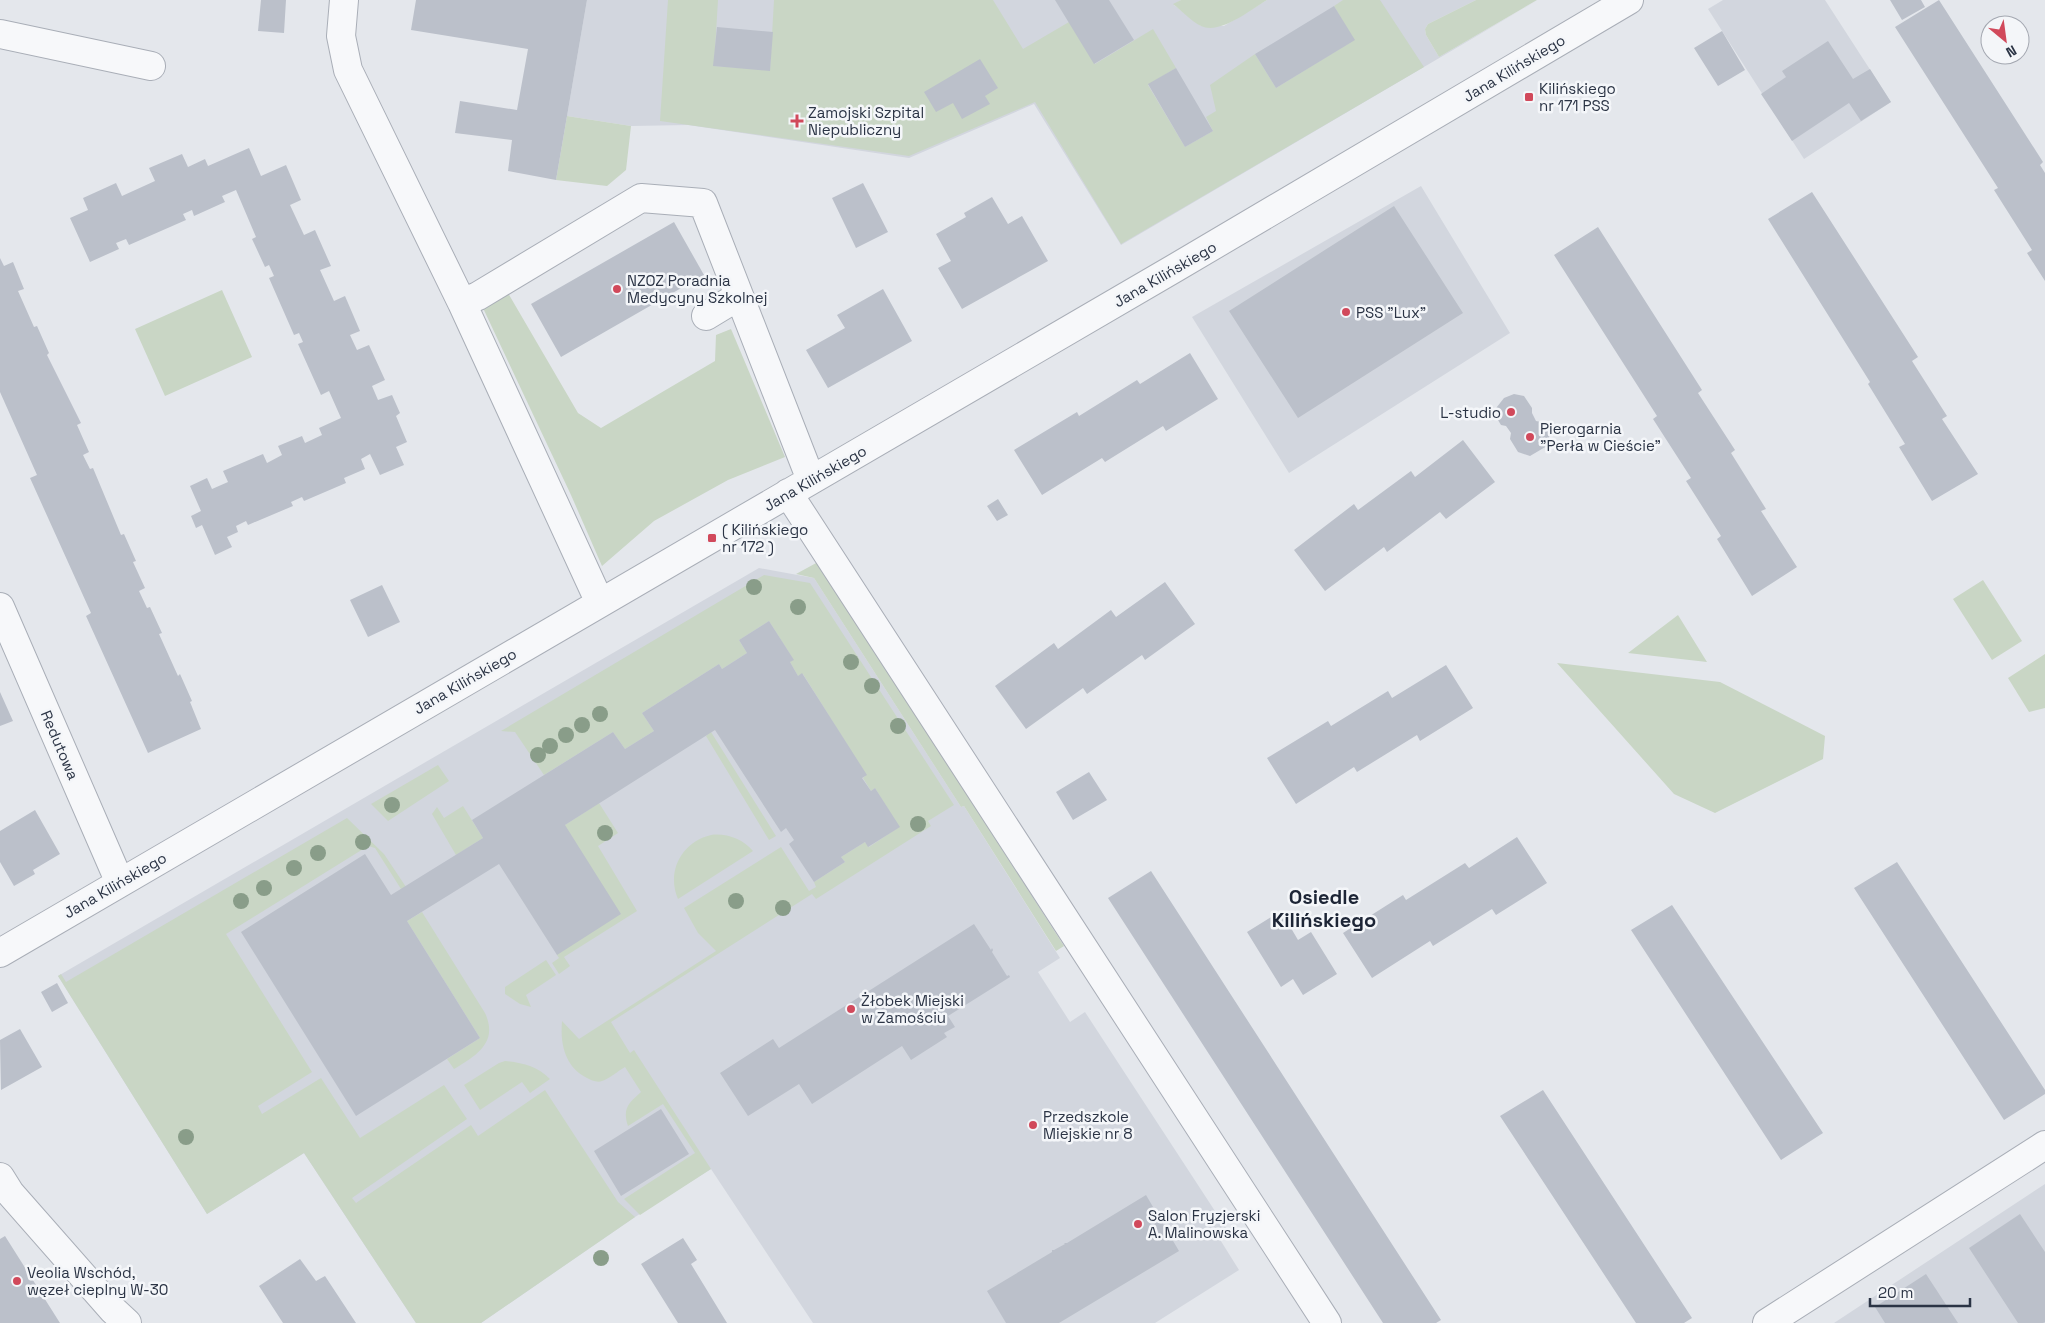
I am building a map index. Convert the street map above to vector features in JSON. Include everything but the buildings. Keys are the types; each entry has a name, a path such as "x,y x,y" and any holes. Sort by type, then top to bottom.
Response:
{"street":[{"path":"344,0 341,36 348,70 462,303 600,603"},
{"name":"Jana Kilińskiego","path":"0,953 1175,268 1629,0"},
{"path":"0,34 151,66"},
{"path":"462,303 478,296 641,198 703,203 811,480"},
{"path":"706,316 740,296"},
{"path":"788,493 1327,1323"},
{"name":"Redutowa","path":"0,607 120,883"},
{"path":"1767,1323 2045,1145"},
{"path":"0,1177 10,1193 126,1323"}],"shaded area":[{"name":"Zamojski Szpital Niepubliczny","path":"587,0 1181,0 1174,5 1201,26 1224,26 1267,0 1476,0 1428,24 1425,29 1426,35 1439,57 1538,0 1121,245 1034,104 909,158 688,125 631,126 567,116"},
{"path":"1723,0 1825,0 1891,102 1804,159 1708,9"},
{"path":"1421,186 1510,333 1289,473 1192,317"},
{"path":"759,568 814,578 961,807 964,806 1060,958 1038,972 1070,1022 1085,1012 1228,1231 1219,1238 1239,1270 1155,1323 813,1323 711,1169 635,1217 481,1323 416,1323 304,1153 207,1214 58,976"},
{"path":"2045,1184 2045,1323 1834,1323"}],"green space":[{"name":"Zamojski Szpital Niepubliczny","path":"668,0 718,0 714,66 770,70 774,0 993,0 1023,49 1069,22 1095,64 1153,29 1176,68 1148,85 1185,147 1213,131 1206,117 1216,111 1210,85 1255,54 1276,88 1354,40 1334,6 1343,0 1380,0 1424,67 1121,244 1035,102 909,156 660,121"},
{"path":"1181,0 1267,0 1235,20 1209,28 1197,24 1173,4"},
{"path":"1476,0 1537,0 1439,57 1426,35 1425,29 1428,24"},
{"path":"567,116 631,126 626,170 607,186 556,180"},
{"path":"222,290 252,357 165,396 135,329"},
{"path":"508,293 578,413 601,428 715,361 716,335 731,329 785,457 728,480 654,521 602,566 571,495 483,308"},
{"path":"818,562 1064,946 1056,951 964,806 961,807 814,578 796,574"},
{"path":"764,575 810,583 954,805 928,821 931,826 816,899 812,894 611,1022 630,1053 634,1050 711,1169 640,1215 624,1199 695,1153 663,1104 628,1126 626,1110 633,1099 641,1092 625,1067 608,1079 600,1082 587,1078 574,1068 563,1046 562,1021 579,1039 716,951 698,933 684,908 781,847 809,891 816,887 814,882 845,862 841,857 865,842 869,847 899,827 875,788 871,791 863,778 866,775 803,674 798,676 790,662 793,659 769,621 739,640 747,653 722,669 719,664 642,713 654,731 625,749 613,732 544,775 515,732 501,731"},
{"path":"1983,580 2022,641 1992,660 1953,599"},
{"path":"1678,615 1707,662 1628,653"},
{"path":"2045,654 2045,708 2029,712 2008,678"},
{"path":"1557,663 1720,682 1825,736 1823,759 1715,813 1674,794"},
{"path":"711,732 776,836 769,840 706,736"},
{"path":"438,765 449,781 388,821 371,804"},
{"path":"599,803 618,833 598,846 637,911 564,957 570,966 559,974 552,963 559,958 557,955 565,825"},
{"path":"463,806 483,838 456,855 432,814 437,807 444,818"},
{"path":"347,818 384,854 406,887 401,889 375,848 368,846 226,934 312,1072 258,1106 262,1114 321,1078 360,1138 444,1085 467,1119 352,1198 356,1203 471,1125 478,1136 545,1090 618,1202 635,1217 481,1323 416,1323 304,1153 207,1214 58,976 61,974 66,982"},
{"path":"711,835 734,838 744,843 753,851 678,899 674,878 679,859 692,844"},
{"path":"422,912 485,1013 489,1023 489,1033 483,1047 470,1059 454,1069 447,1059 480,1038 407,921"},
{"path":"546,960 556,975 526,995 531,1007 520,1004 505,994 505,987"},
{"path":"505,1061 529,1066 540,1071 550,1079 530,1093 522,1082 480,1110 464,1085"}],"place":[{"name":"Kilińskiego nr 171 PSS","path":"1529,97"},
{"name":"Zamojski Szpital Niepubliczny","path":"797,121"},
{"name":"NZOZ Poradnia Medycyny Szkolnej","path":"617,289"},
{"name":"PSS \"Lux\"","path":"1346,312"},
{"name":"L-studio","path":"1511,412"},
{"name":"Pierogarnia \"Perła w Cieście\"","path":"1530,437"},
{"name":"( Kilińskiego nr 172 )","path":"712,538"},
{"name":"Żłobek Miejski w Zamościu","path":"851,1009"},
{"name":"Przedszkole Miejskie nr 8","path":"1033,1125"},
{"name":"Salon Fryzjerski A. Malinowska","path":"1138,1224"},
{"name":"Veolia Wschód, węzeł cieplny W-30","path":"17,1281"}],"district":[{"name":"Osiedle Kilińskiego","path":"1324,908"}]}
